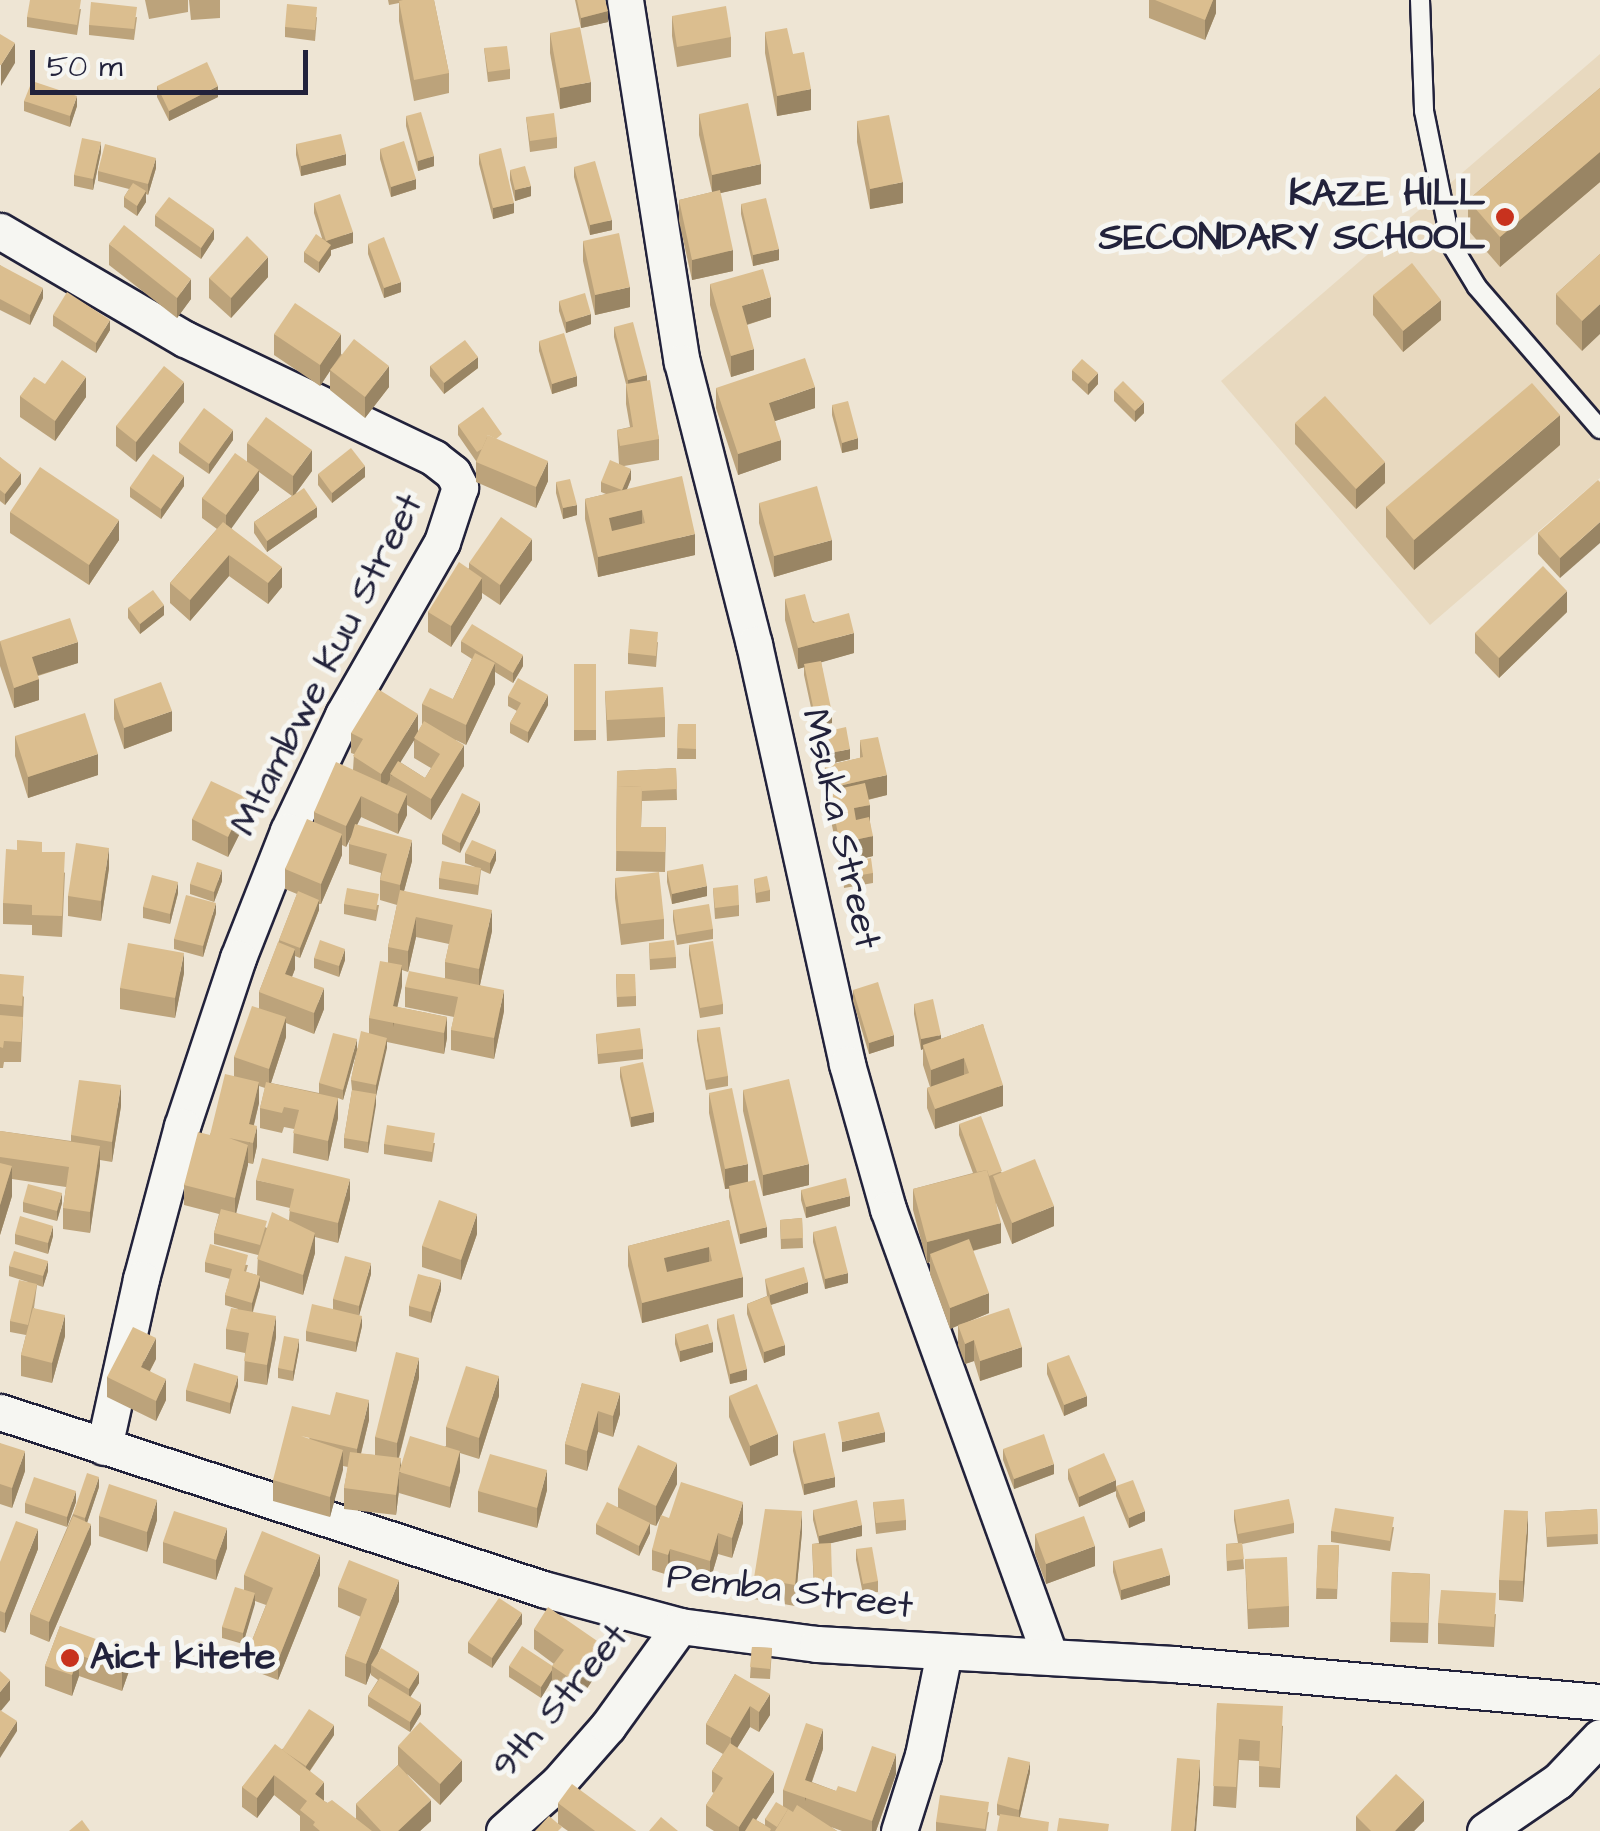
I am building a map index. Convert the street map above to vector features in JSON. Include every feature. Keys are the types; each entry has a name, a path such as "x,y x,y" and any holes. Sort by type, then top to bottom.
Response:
{"street":[{"name":"Msuka Street","path":"625,0 682,362 754,644 847,1064 888,1209 1050,1656"},
{"name":"Mtambwe Kuu Street","path":"0,231 185,339 434,458 453,473 460,487 442,542 372,658 319,764 238,958 182,1126 104,1447"},
{"name":"Pemba Street","path":"0,1412 542,1590 680,1626 739,1636 944,1653 1050,1656 1600,1702"},
{"name":"9th Street","path":"504,1831 558,1782 608,1726 680,1626"},
{"path":"899,1831 922,1756 944,1653"},
{"path":"1485,1831 1558,1781 1600,1737"}],"lane":[{"path":"1420,0 1424,111 1451,244 1477,287 1600,429"}],"shaded area":[{"name":"KAZE HILL SECONDARY SCHOOL","path":"1600,54 1600,478 1430,625 1221,381"}],"building":[{"path":"30,0 81,0 77,25 27,17"},
{"path":"434,0 449,73 414,80 399,1"},
{"path":"577,0 605,0 608,11 581,18"},
{"path":"1155,0 1213,0 1205,20"},
{"path":"91,2 137,7 134,29 89,25"},
{"path":"287,4 317,7 315,30 285,27"},
{"path":"726,6 731,37 677,47 672,16"},
{"path":"580,27 591,82 560,88 550,33"},
{"path":"787,28 793,54 804,52 811,89 777,96 765,32"},
{"path":"0,34 15,43 1,65 0,65"},
{"path":"507,46 510,69 488,72 484,48"},
{"path":"207,62 218,86 169,111 157,86"},
{"path":"32,81 77,96 70,116 24,101"},
{"path":"1600,88 1600,152 1500,237 1468,200"},
{"path":"748,103 761,164 712,175 699,114"},
{"path":"421,112 434,156 418,161 406,116"},
{"path":"554,113 557,137 530,141 526,117"},
{"path":"889,115 903,182 870,189 857,121"},
{"path":"341,134 346,154 301,166 296,144"},
{"path":"82,138 101,142 93,179 74,175"},
{"path":"404,141 416,179 391,187 380,149"},
{"path":"105,144 156,158 148,184 98,171"},
{"path":"501,148 514,203 493,208 479,154"},
{"path":"595,161 612,220 590,225 574,167"},
{"path":"525,166 531,186 515,190 510,170"},
{"path":"133,183 146,191 137,206 124,197"},
{"path":"720,190 733,250 692,260 679,200"},
{"path":"340,194 353,232 326,241 314,203"},
{"path":"169,197 214,229 201,248 155,215"},
{"path":"766,198 779,249 753,255 741,204"},
{"path":"124,225 191,279 177,298 109,244"},
{"path":"619,233 630,287 595,295 583,241"},
{"path":"316,234 331,245 319,262 304,252"},
{"path":"247,236 268,257 231,298 209,278"},
{"path":"384,237 401,282 384,288 368,244"},
{"path":"1600,254 1600,304 1582,321 1556,294"},
{"path":"1412,263 1441,300 1403,331 1373,295"},
{"path":"0,265 43,288 30,315 0,299"},
{"path":"763,269 771,297 742,306 754,349 731,356 710,284"},
{"path":"67,292 110,320 96,343 53,315"},
{"path":"585,293 591,314 566,322 559,301"},
{"path":"295,303 341,334 320,365 274,334"},
{"path":"633,322 647,375 628,380 614,327"},
{"path":"564,333 577,376 552,384 539,341"},
{"path":"354,339 389,366 365,397 330,370"},
{"path":"465,340 478,357 444,383 430,366"},
{"path":"805,358 815,387 769,403 781,440 738,454 716,388"},
{"path":"1082,359 1098,373 1088,384 1072,370"},
{"path":"62,360 86,377 55,421 20,396 34,377 45,384"},
{"path":"164,366 184,382 136,442 116,426"},
{"path":"650,380 659,439 620,446 617,430 633,427 626,384"},
{"path":"1123,381 1144,402 1135,411 1114,390"},
{"path":"1532,383 1560,415 1414,540 1386,507"},
{"path":"1325,396 1385,462 1356,489 1295,423"},
{"path":"848,401 858,438 842,443 832,405"},
{"path":"483,407 502,434 496,439 488,435 477,452 458,425"},
{"path":"204,408 233,430 209,464 179,442"},
{"path":"266,417 312,450 293,476 247,443"},
{"path":"488,435 548,461 536,487 476,462"},
{"path":"351,448 365,466 332,493 318,474"},
{"path":"235,453 259,470 226,515 202,498"},
{"path":"153,454 184,476 161,509 130,487"},
{"path":"0,457 21,473 5,494 0,490"},
{"path":"610,460 631,469 622,490 601,482"},
{"path":"40,467 119,520 89,565 10,512"},
{"path":"682,476 695,534 598,557 585,499","holes":["642,510 645,523 612,531 609,518"]},
{"path":"570,479 577,505 563,508 556,482"},
{"path":"1598,480 1600,522 1560,558 1538,533"},
{"path":"817,486 832,540 774,556 759,503"},
{"path":"304,488 317,507 267,541 254,522"},
{"path":"501,517 532,539 500,585 469,563"},
{"path":"223,522 282,567 268,583 229,555 190,600 170,583"},
{"path":"459,562 482,578 451,626 428,612"},
{"path":"1543,566 1567,591 1499,658 1475,633"},
{"path":"153,590 164,605 140,624 128,608"},
{"path":"805,594 813,623 849,613 854,633 798,648 785,599"},
{"path":"70,618 78,642 32,657 39,679 14,688 0,641"},
{"path":"472,624 523,655 513,673 461,641"},
{"path":"630,629 658,632 656,656 628,653"},
{"path":"475,653 495,663 466,725 422,704 430,688 453,699"},
{"path":"821,661 832,713 815,716 804,664"},
{"path":"574,664 596,664 596,730 574,730"},
{"path":"518,678 548,695 528,732 510,723 521,703 508,696"},
{"path":"161,682 172,711 124,728 114,699"},
{"path":"663,687 665,717 607,720 605,691"},
{"path":"378,689 418,714 381,774 353,756 363,739 351,733"},
{"path":"85,713 98,754 28,777 15,736"},
{"path":"424,721 464,745 431,799 390,774 398,761 425,778 440,754 414,738"},
{"path":"678,724 696,724 696,749 677,748"},
{"path":"846,727 850,749 821,755 816,734"},
{"path":"878,737 887,775 830,788 825,766 863,757 860,740"},
{"path":"336,762 407,794 398,814 361,796 346,826 314,812"},
{"path":"676,768 677,789 642,791 642,787 617,786 617,771"},
{"path":"211,781 247,798 228,837 192,819"},
{"path":"865,783 870,805 854,808 856,820 869,817 873,836 840,843 829,791"},
{"path":"617,786 642,787 641,827 666,827 665,852 616,851"},
{"path":"462,793 480,802 460,843 442,834"},
{"path":"307,819 342,834 321,884 285,869"},
{"path":"355,824 412,840 400,885 380,880 387,854 349,844"},
{"path":"17,840 42,842 42,852 65,852 62,916 32,915 32,905 3,903 6,849 17,850"},
{"path":"472,840 496,850 490,863 465,853"},
{"path":"76,843 109,848 101,901 68,896"},
{"path":"871,858 873,873 844,878 842,864"},
{"path":"442,861 481,868 478,885 439,878"},
{"path":"197,862 222,870 214,892 190,884"},
{"path":"703,864 707,886 672,894 667,871"},
{"path":"659,872 664,919 621,924 615,878"},
{"path":"152,875 178,882 170,914 143,907"},
{"path":"767,876 770,890 756,893 754,879"},
{"path":"738,885 739,905 715,908 713,888"},
{"path":"347,888 379,894 376,910 344,904"},
{"path":"400,890 492,910 479,969 445,962 453,925 416,917 408,951 388,947"},
{"path":"298,891 319,900 300,948 279,940"},
{"path":"186,895 216,903 203,946 174,939"},
{"path":"709,904 713,929 677,935 673,910"},
{"path":"320,940 345,949 339,966 314,958"},
{"path":"674,940 676,957 650,959 649,943"},
{"path":"713,941 723,1004 700,1008 689,945"},
{"path":"278,942 295,949 285,974 324,988 314,1013 259,992"},
{"path":"128,943 184,953 175,998 120,988"},
{"path":"380,961 402,965 393,1006 447,1017 444,1033 369,1018"},
{"path":"409,971 504,990 494,1038 451,1030 458,997 405,987"},
{"path":"0,974 24,976 22,1006 0,1004"},
{"path":"616,974 635,974 636,996 617,997"},
{"path":"878,982 894,1035 869,1043 853,990"},
{"path":"933,999 941,1035 921,1039 914,1004"},
{"path":"252,1006 286,1017 269,1069 234,1057"},
{"path":"0,1015 23,1017 21,1042 4,1041 3,1048 0,1047"},
{"path":"983,1024 1003,1085 935,1109 927,1088 969,1073 964,1058 931,1070 923,1045"},
{"path":"720,1027 728,1076 706,1080 697,1030"},
{"path":"640,1028 643,1049 598,1054 596,1034"},
{"path":"361,1031 387,1038 376,1085 351,1080"},
{"path":"333,1033 357,1039 343,1090 319,1083"},
{"path":"643,1062 654,1112 631,1117 620,1067"},
{"path":"225,1074 259,1082 249,1124 257,1126 253,1143 229,1138 248,1145 235,1198 184,1185 198,1132 210,1135"},
{"path":"789,1079 809,1164 763,1175 743,1090"},
{"path":"79,1080 121,1085 112,1142 71,1135"},
{"path":"266,1082 338,1098 328,1141 293,1133 299,1110 284,1107 282,1113 260,1108"},
{"path":"732,1088 748,1164 725,1169 709,1093"},
{"path":"352,1090 376,1094 368,1142 344,1138"},
{"path":"981,1116 1002,1171 989,1176 987,1170 977,1172 959,1124"},
{"path":"387,1125 435,1133 432,1152 384,1144"},
{"path":"0,1131 100,1146 90,1212 63,1208 69,1167 0,1157"},
{"path":"262,1158 350,1179 338,1223 289,1211 294,1189 256,1180"},
{"path":"1035,1159 1054,1206 1012,1223 993,1176"},
{"path":"0,1163 12,1166 0,1205"},
{"path":"987,1170 1001,1223 927,1242 913,1189"},
{"path":"846,1178 850,1196 806,1207 801,1190"},
{"path":"755,1180 767,1227 740,1234 729,1186"},
{"path":"28,1184 62,1193 57,1211 23,1202"},
{"path":"439,1200 477,1214 461,1260 422,1246"},
{"path":"221,1209 267,1221 260,1245 214,1233"},
{"path":"272,1212 315,1233 303,1275 257,1259"},
{"path":"20,1216 53,1226 48,1243 15,1234"},
{"path":"802,1218 803,1238 781,1239 780,1220"},
{"path":"729,1220 743,1277 642,1303 628,1246","holes":["709,1247 712,1261 667,1272 664,1258"]},
{"path":"836,1226 848,1273 825,1279 813,1232"},
{"path":"969,1239 989,1293 950,1308 930,1254"},
{"path":"210,1244 248,1255 244,1271 260,1276 252,1303 225,1295 232,1269 205,1262"},
{"path":"14,1251 48,1261 43,1276 9,1266"},
{"path":"345,1256 371,1263 359,1306 333,1299"},
{"path":"804,1267 808,1282 770,1295 765,1279"},
{"path":"418,1274 441,1280 431,1312 409,1306"},
{"path":"19,1280 37,1284 28,1325 10,1321"},
{"path":"768,1296 785,1345 764,1352 747,1304"},
{"path":"312,1304 362,1316 356,1342 306,1331"},
{"path":"33,1308 65,1315 52,1363 21,1355"},
{"path":"231,1308 276,1316 267,1365 244,1361 249,1333 226,1329"},
{"path":"1009,1308 1022,1347 980,1361 974,1340 965,1344 958,1325"},
{"path":"734,1314 747,1369 730,1374 717,1319"},
{"path":"708,1324 713,1342 680,1351 675,1334"},
{"path":"133,1327 156,1338 141,1367 166,1379 156,1401 107,1377"},
{"path":"284,1336 299,1339 293,1371 278,1368"},
{"path":"396,1352 419,1358 397,1443 375,1437"},
{"path":"1069,1355 1087,1396 1064,1405 1047,1363"},
{"path":"194,1363 238,1376 230,1403 186,1390"},
{"path":"466,1366 499,1376 479,1438 446,1427"},
{"path":"582,1383 620,1393 613,1416 598,1411 587,1451 565,1444"},
{"path":"757,1384 778,1434 750,1446 729,1396"},
{"path":"336,1392 369,1400 357,1449 301,1436 343,1450 330,1497 273,1480 292,1406 330,1415"},
{"path":"879,1412 885,1432 842,1442 838,1422"},
{"path":"825,1433 835,1477 804,1484 793,1441"},
{"path":"1044,1434 1054,1464 1014,1479 1003,1449"},
{"path":"410,1436 460,1451 450,1487 399,1472"},
{"path":"0,1443 25,1451 12,1488 0,1484"},
{"path":"638,1445 677,1463 656,1506 618,1488"},
{"path":"350,1452 401,1458 396,1495 344,1488"},
{"path":"1104,1453 1116,1480 1079,1497 1068,1469"},
{"path":"490,1454 547,1470 537,1508 478,1491"},
{"path":"87,1473 99,1477 85,1518 73,1514"},
{"path":"34,1477 76,1491 67,1517 25,1503"},
{"path":"1133,1480 1145,1511 1129,1518 1116,1486"},
{"path":"681,1482 743,1502 732,1538 718,1533 710,1561 670,1549 668,1555 652,1550 661,1515 669,1518"},
{"path":"109,1484 157,1500 147,1532 99,1516"},
{"path":"904,1499 906,1520 876,1523 873,1502"},
{"path":"1289,1499 1294,1523 1238,1534 1234,1510"},
{"path":"857,1500 862,1525 819,1536 813,1510"},
{"path":"607,1502 650,1523 639,1546 596,1524"},
{"path":"1335,1508 1394,1517 1390,1541 1331,1531"},
{"path":"765,1509 802,1511 795,1585 754,1578"},
{"path":"1597,1509 1598,1534 1547,1537 1545,1512"},
{"path":"1504,1510 1528,1511 1523,1581 1499,1580"},
{"path":"174,1511 227,1528 216,1560 163,1542"},
{"path":"73,1516 91,1524 49,1622 30,1614"},
{"path":"1084,1516 1095,1546 1046,1564 1035,1534"},
{"path":"16,1521 38,1529 5,1613 0,1611 0,1562"},
{"path":"262,1531 320,1555 278,1660 249,1648 273,1588 244,1575"},
{"path":"831,1543 832,1579 814,1580 812,1544"},
{"path":"1242,1543 1244,1559 1227,1561 1226,1544"},
{"path":"1318,1545 1339,1545 1337,1589 1316,1588"},
{"path":"872,1547 878,1581 863,1584 856,1549"},
{"path":"1162,1548 1170,1575 1121,1590 1113,1561"},
{"path":"1287,1557 1289,1606 1248,1609 1245,1559"},
{"path":"349,1560 399,1580 366,1664 345,1656 367,1599 338,1587"},
{"path":"1392,1572 1430,1574 1428,1623 1390,1622"},
{"path":"235,1587 255,1593 243,1633 222,1627"},
{"path":"1441,1590 1496,1593 1494,1627 1438,1623"},
{"path":"499,1598 522,1613 492,1658 468,1642"},
{"path":"548,1607 603,1645 577,1683 552,1666 564,1650 534,1629"},
{"path":"60,1626 129,1651 122,1670 79,1655 72,1675 45,1666"},
{"path":"522,1646 554,1667 541,1687 509,1666"},
{"path":"752,1647 772,1648 770,1669 750,1667"},
{"path":"381,1648 419,1672 409,1689 371,1665"},
{"path":"0,1671 10,1680 0,1692"},
{"path":"735,1674 770,1694 759,1712 750,1706 731,1738 706,1724"},
{"path":"380,1678 421,1703 410,1722 368,1696"},
{"path":"1217,1703 1283,1706 1280,1768 1259,1766 1260,1741 1239,1739 1236,1787 1213,1786"},
{"path":"309,1709 334,1725 306,1766 282,1750"},
{"path":"0,1710 17,1721 0,1747"},
{"path":"420,1722 462,1760 440,1784 398,1746"},
{"path":"806,1723 823,1729 805,1780 836,1791 838,1786 856,1792 872,1746 896,1754 872,1821 783,1790"},
{"path":"730,1743 774,1772 739,1827 706,1805 723,1778 712,1771"},
{"path":"275,1744 324,1782 315,1794 327,1803 332,1800 372,1831 320,1831 300,1810 307,1801 274,1775 257,1798 242,1787"},
{"path":"1008,1757 1030,1762 1019,1810 997,1804"},
{"path":"1177,1758 1200,1760 1194,1831 1171,1831"},
{"path":"398,1765 431,1800 398,1831 381,1831 356,1804"},
{"path":"1396,1774 1424,1800 1395,1831 1371,1831 1356,1816"},
{"path":"572,1784 636,1831 595,1831 558,1803"},
{"path":"940,1795 989,1802 985,1829 936,1822"},
{"path":"776,1802 788,1809 777,1827 765,1819"},
{"path":"797,1805 837,1831 775,1831 788,1809 793,1812"},
{"path":"1000,1814 1049,1822 1048,1831 997,1831"},
{"path":"549,1816 562,1827 558,1831 535,1831"},
{"path":"661,1817 678,1831 649,1831"},
{"path":"753,1818 771,1829 770,1831 745,1831"},
{"path":"1059,1818 1109,1824 1108,1831 1057,1831"},
{"path":"82,1820 90,1831 69,1831"}],"place":[{"name":"KAZE HILL SECONDARY SCHOOL","path":"1505,217"},
{"name":"Aict kitete","path":"70,1658"}]}
